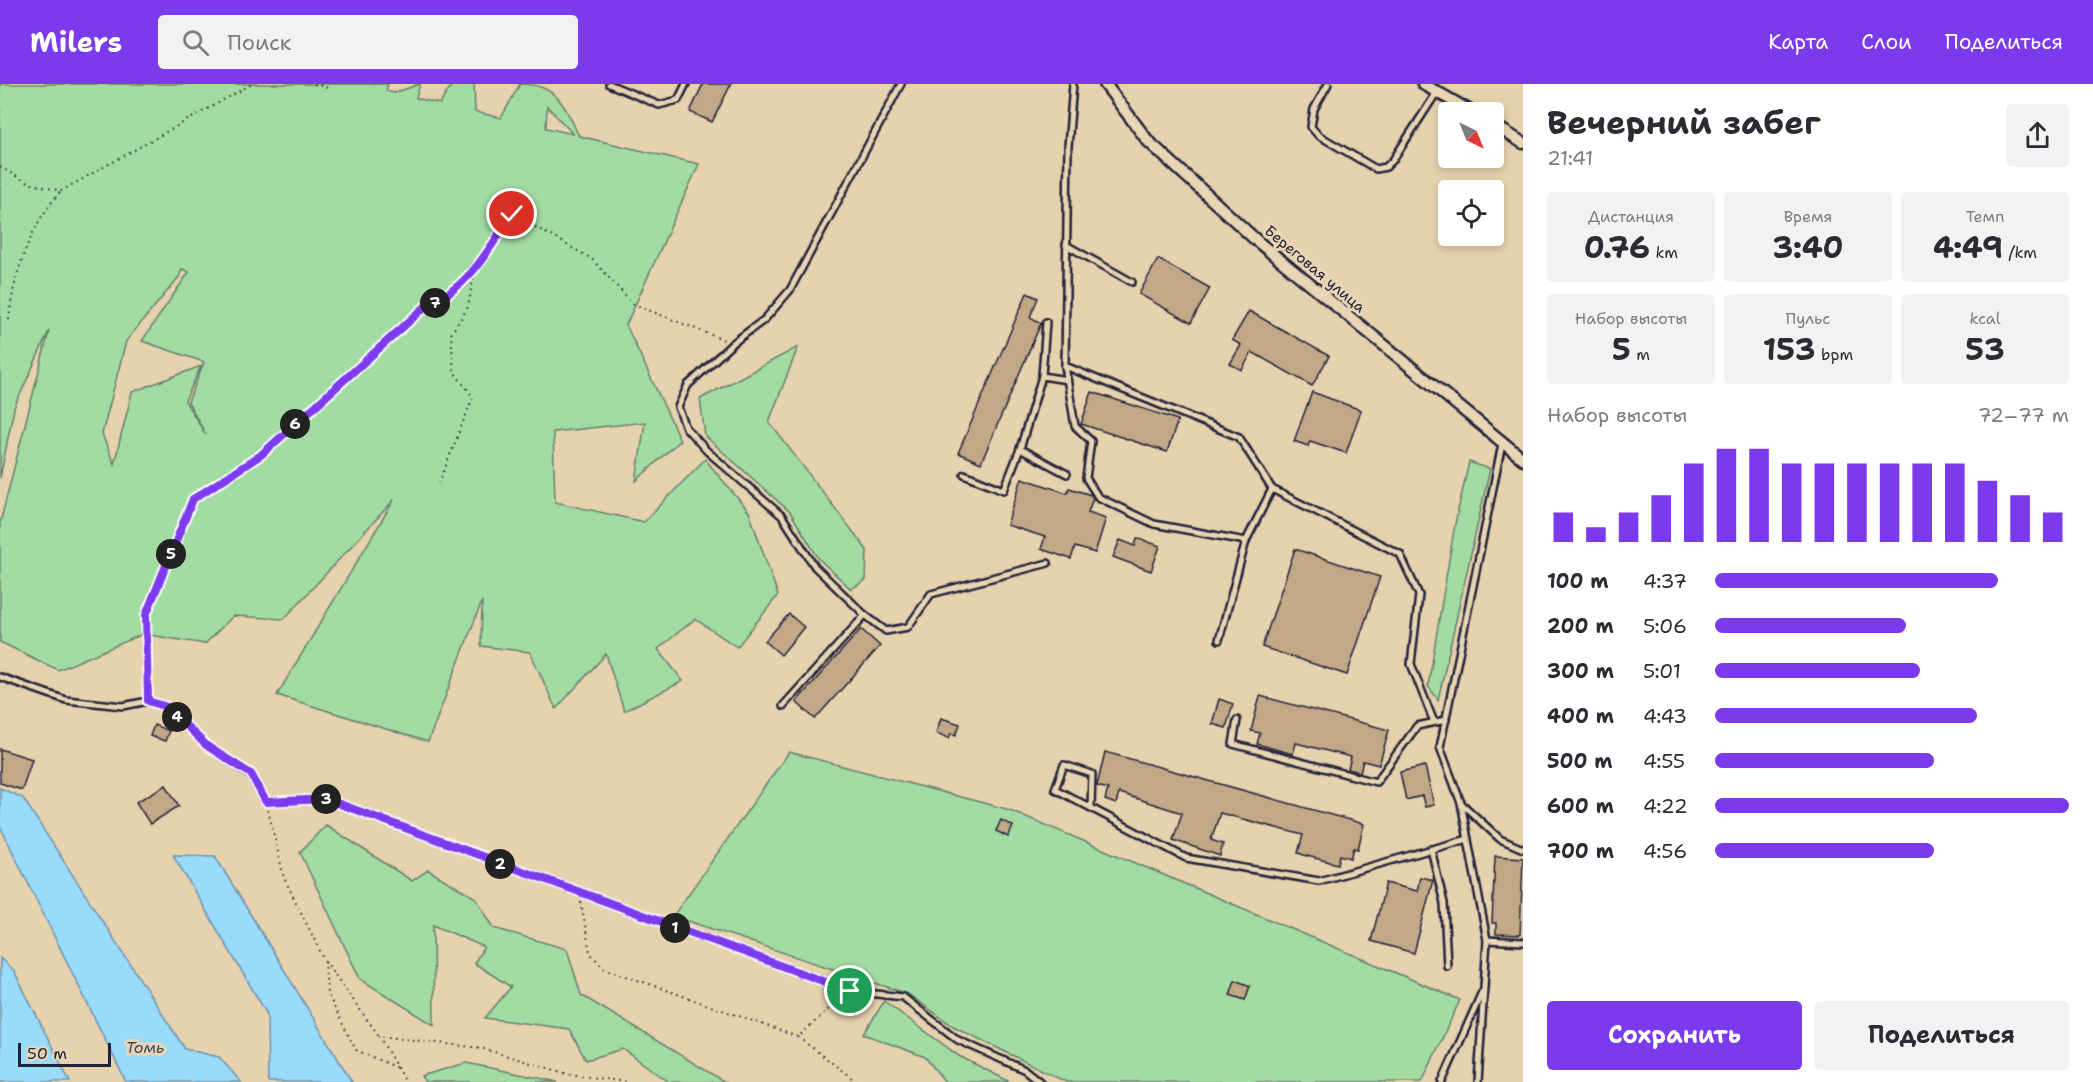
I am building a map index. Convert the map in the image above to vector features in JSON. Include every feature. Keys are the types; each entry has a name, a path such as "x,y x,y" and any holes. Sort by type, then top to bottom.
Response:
{"street":[{"name":"Береговая улица","path":"1105,84 1148,141 1257,241 1523,459"},
{"path":"1423,84 1454,102"},
{"path":"1504,131 1523,143"}],"lane":[{"path":"609,84 659,105 678,100 686,84"},
{"path":"901,84 790,290 765,319 733,343 688,385 678,407 686,428 708,451 782,516 815,567 865,615 886,631 908,627 931,594 1048,563"},
{"path":"1073,84 1068,147 1065,366 1075,426 1091,441 1086,478 1098,497 1154,524 1246,541"},
{"path":"1328,84 1314,110 1311,127 1318,135 1376,169 1386,168 1393,160 1437,92"},
{"path":"1066,245 1132,282"},
{"path":"964,474 1004,490 1020,450 1042,376 1047,322"},
{"path":"1065,366 1239,437 1272,489 1400,554 1419,595 1411,664 1434,722"},
{"path":"1042,376 1067,380"},
{"path":"1478,1082 1487,940 1461,803 1440,747 1502,444"},
{"path":"1020,450 1067,474"},
{"path":"1218,640 1246,541 1272,489"},
{"path":"783,706 865,615"},
{"path":"0,677 66,700 123,706 148,701 167,707 207,746 251,774 266,802 326,799 580,894 850,991 903,997 958,1040 1025,1070 1040,1082"},
{"path":"1237,720 1233,744 1376,782 1417,726 1446,720"},
{"path":"1091,807 1092,774 1064,765 1056,789 1186,858 1319,881 1468,838"},
{"path":"1461,803 1500,839 1523,849"},
{"path":"1431,849 1444,903 1447,966"},
{"path":"1487,940 1523,942"},
{"path":"1442,1082 1484,988"}],"path":[{"path":"9,320 12,287 44,209 61,190 252,84"},
{"path":"315,84 328,88"},
{"path":"0,167 28,183 61,190"},
{"path":"148,701 146,615 193,499 261,455 425,307 447,297 475,270 512,214 592,260 633,304 733,343"},
{"path":"439,483 473,397 454,372 451,334 468,307 475,270"},
{"path":"266,802 284,878 325,961 379,1036 405,1082"},
{"path":"580,894 590,953 604,968 798,1037 857,1082"},
{"path":"325,961 327,993 356,1050 397,1068"},
{"path":"798,1037 850,991"},
{"path":"379,1036 481,1048 568,1074 626,1082"}],"green space":[{"path":"0,84 388,84 386,91 394,93 420,84 416,98 440,104 452,84 474,84 475,112 501,118 520,84 533,85 552,93 558,99 579,136 699,164 626,325 680,440 636,481 645,422 553,432 555,502 644,522 705,459 749,512 778,595 737,647 695,619 658,649 683,681 624,711 606,654 556,709 530,652 481,646 482,601 428,742 277,695 394,500 284,619 233,616 205,644 143,634 58,670 0,642 0,523 49,331 14,408 0,478","holes":["547,106 573,134 546,128","182,269 189,272 142,341 204,362 188,402 206,435 185,401 201,366 132,392 114,464 102,434 126,341 179,277"]},
{"path":"798,347 769,422 867,550 866,580 851,589 819,559 790,512 705,436 700,399"},
{"path":"1469,462 1490,469 1438,700 1428,686 1455,524"},
{"path":"789,752 1010,810 1460,1000 1422,1082 1066,1082 953,1026 908,994 673,916"},
{"path":"326,825 412,881 428,870 476,898 494,928 567,949 581,995 725,1082 669,1082 623,1049 586,1060 569,1029 485,1018 511,987 474,963 484,947 433,925 434,1025 360,979 300,852"},
{"path":"884,1001 959,1056 1010,1082 945,1082 925,1057 864,1034"},
{"path":"466,1063 558,1082 425,1082 421,1076"}],"water":[{"name":"Томь","path":"0,788 23,798 185,1049 219,1057 241,1082 126,1082 0,826"},
{"path":"173,855 215,856 352,1082 268,1082 267,1014"},
{"path":"0,958 14,971 70,1082 0,1082"}],"building":[{"path":"703,84 731,84 712,122 690,112"},
{"path":"1158,259 1210,288 1191,323 1139,294"},
{"path":"1027,293 1038,298 1030,317 1041,323 981,463 958,453"},
{"path":"1249,311 1329,356 1312,386 1252,352 1242,370 1230,364 1241,345 1232,340"},
{"path":"1092,392 1178,420 1167,452 1081,424"},
{"path":"1312,392 1361,410 1346,453 1310,441 1308,446 1294,441"},
{"path":"1022,478 1067,493 1069,488 1091,495 1093,498 1088,512 1106,518 1095,553 1075,547 1071,559 1041,549 1045,537 1007,525"},
{"path":"1137,538 1160,546 1151,571 1113,557 1120,540 1135,546"},
{"path":"1295,549 1380,577 1347,675 1262,647"},
{"path":"789,614 804,627 781,655 765,641"},
{"path":"861,629 880,646 815,719 796,702"},
{"path":"1260,696 1389,730 1379,765 1363,761 1360,772 1348,769 1351,757 1296,743 1293,754 1257,744 1260,733 1251,731"},
{"path":"1219,699 1233,704 1226,728 1212,724"},
{"path":"941,718 960,724 956,735 951,733 949,738 936,733"},
{"path":"154,725 169,731 165,741 150,736"},
{"path":"0,749 32,759 22,790 0,783"},
{"path":"1105,752 1364,824 1358,849 1354,848 1351,858 1340,855 1338,864 1307,856 1298,853 1303,835 1220,813 1211,840 1223,844 1220,856 1173,840 1182,813 1119,793 1116,804 1105,800 1108,789 1097,786"},
{"path":"1425,766 1434,805 1425,807 1422,796 1406,800 1400,772"},
{"path":"166,785 179,806 150,824 136,802"},
{"path":"1001,820 1013,826 1008,837 996,831"},
{"path":"1495,856 1523,858 1520,935 1496,934 1496,923 1492,923"},
{"path":"1420,877 1433,880 1414,953 1371,941 1386,883 1417,891"},
{"path":"1235,980 1250,986 1245,1000 1230,995"}],"route":[{"path":"512,214 475,270 447,297 425,307 261,455 193,499 146,615 148,701 167,707 207,746 251,774 266,802 326,799 580,894 850,991"}]}
